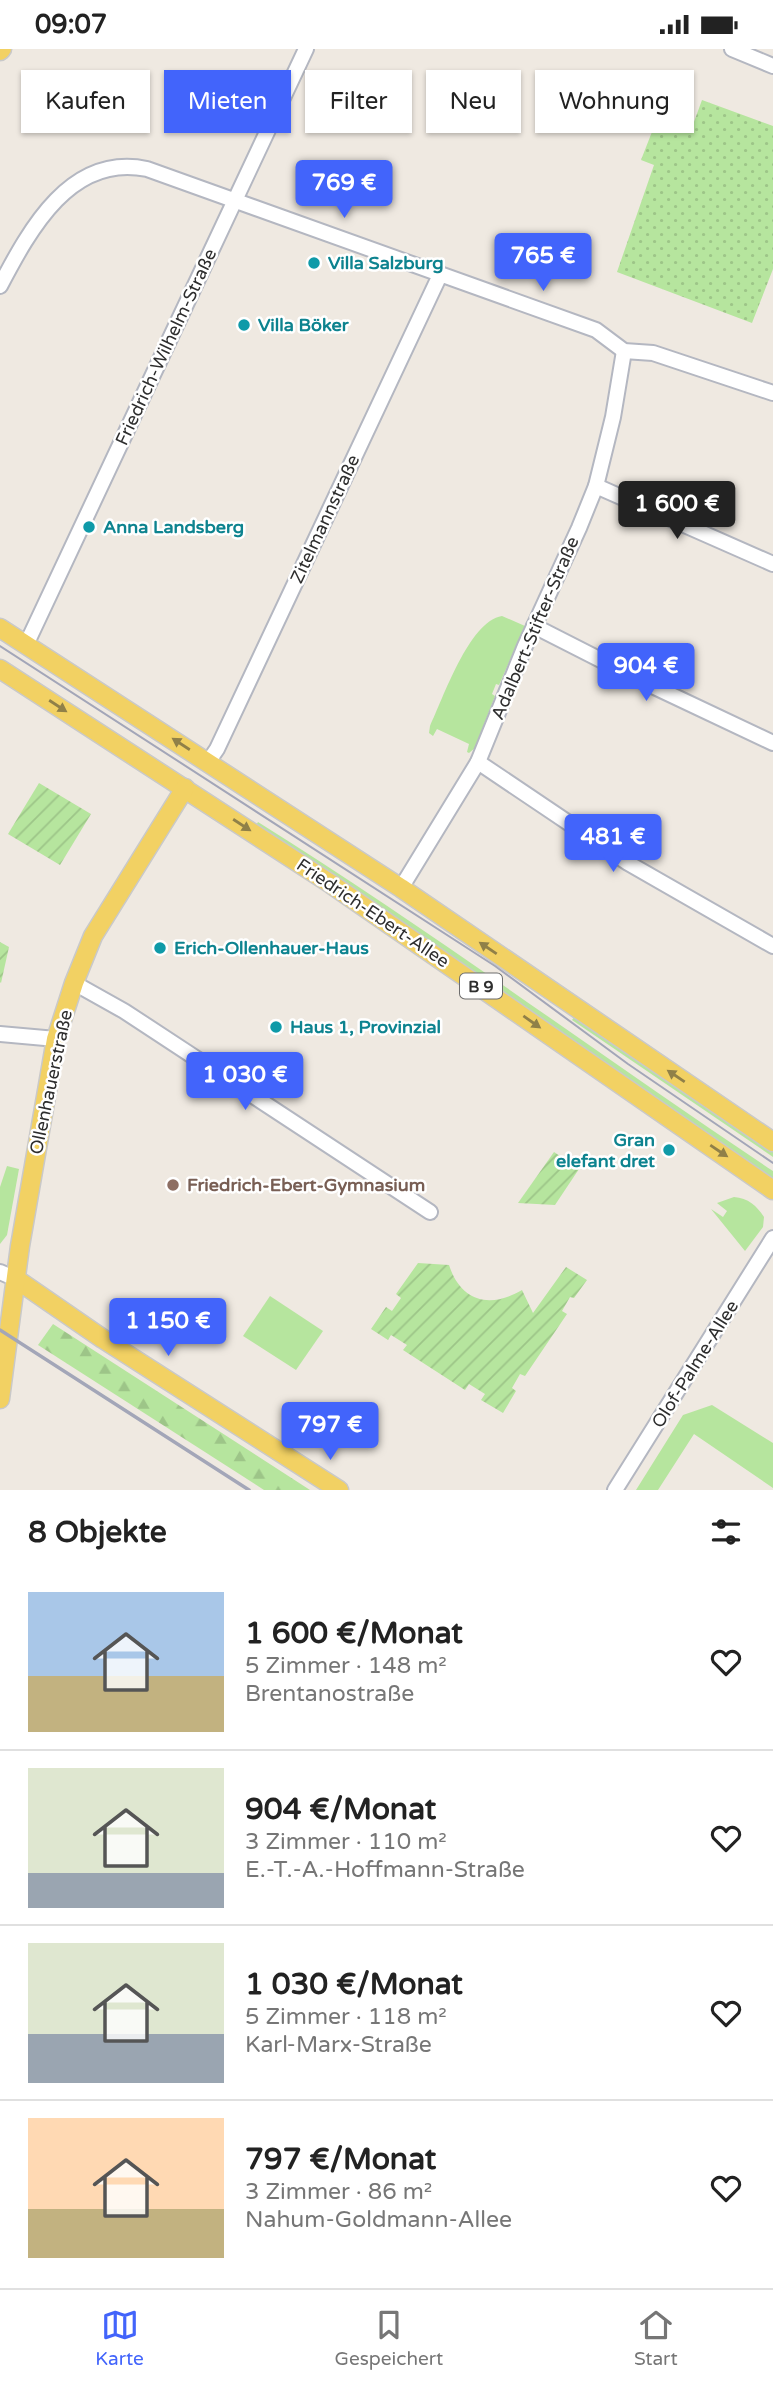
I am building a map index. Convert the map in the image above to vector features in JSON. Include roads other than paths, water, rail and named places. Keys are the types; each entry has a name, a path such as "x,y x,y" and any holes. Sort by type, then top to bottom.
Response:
{"main road":[{"name":"Friedrich-Ebert-Allee","path":"0,628 401,888 773,1142"},
{"name":"Friedrich-Ebert-Allee","path":"0,669 185,788 454,968 773,1191"},
{"name":"Ollenhauerstraße","path":"0,1399 8,1275 56,1039 93,936 185,788"},
{"path":"8,1275 339,1490"}],"street":[{"name":"Friedrich-Wilhelm-Straße","path":"26,645 306,49"},
{"path":"732,49 773,66"},
{"path":"0,286 27,235 76,183 94,172 116,167 139,168 596,330 624,351 653,353 773,393"},
{"name":"Zitelmannstraße","path":"208,762 223,737 440,275"},
{"name":"Adalbert-Stifter-Straße","path":"401,888 478,762 596,486 613,417 624,351"},
{"path":"596,486 773,565"},
{"path":"534,626 644,683 773,743"},
{"path":"478,762 628,863 773,946"},
{"path":"74,983 124,1011 430,1212"},
{"path":"0,1034 56,1039"},
{"name":"Olof-Palme-Allee","path":"615,1490 773,1238"}],"tram line":[{"path":"0,646 495,966 628,1064 773,1163"}],"railway":[{"path":"0,1330 249,1490"}],"place":[{"name":"Villa Salzburg","path":"314,263"},
{"name":"Villa Böker","path":"244,325"},
{"name":"Anna Landsberg","path":"89,527"},
{"name":"Erich-Ollenhauer-Haus","path":"160,948"},
{"name":"Haus 1, Provinzial","path":"276,1027"},
{"name":"Gran elefant dret","path":"669,1150"},
{"name":"Friedrich-Ebert-Gymnasium","path":"173,1185"}]}
